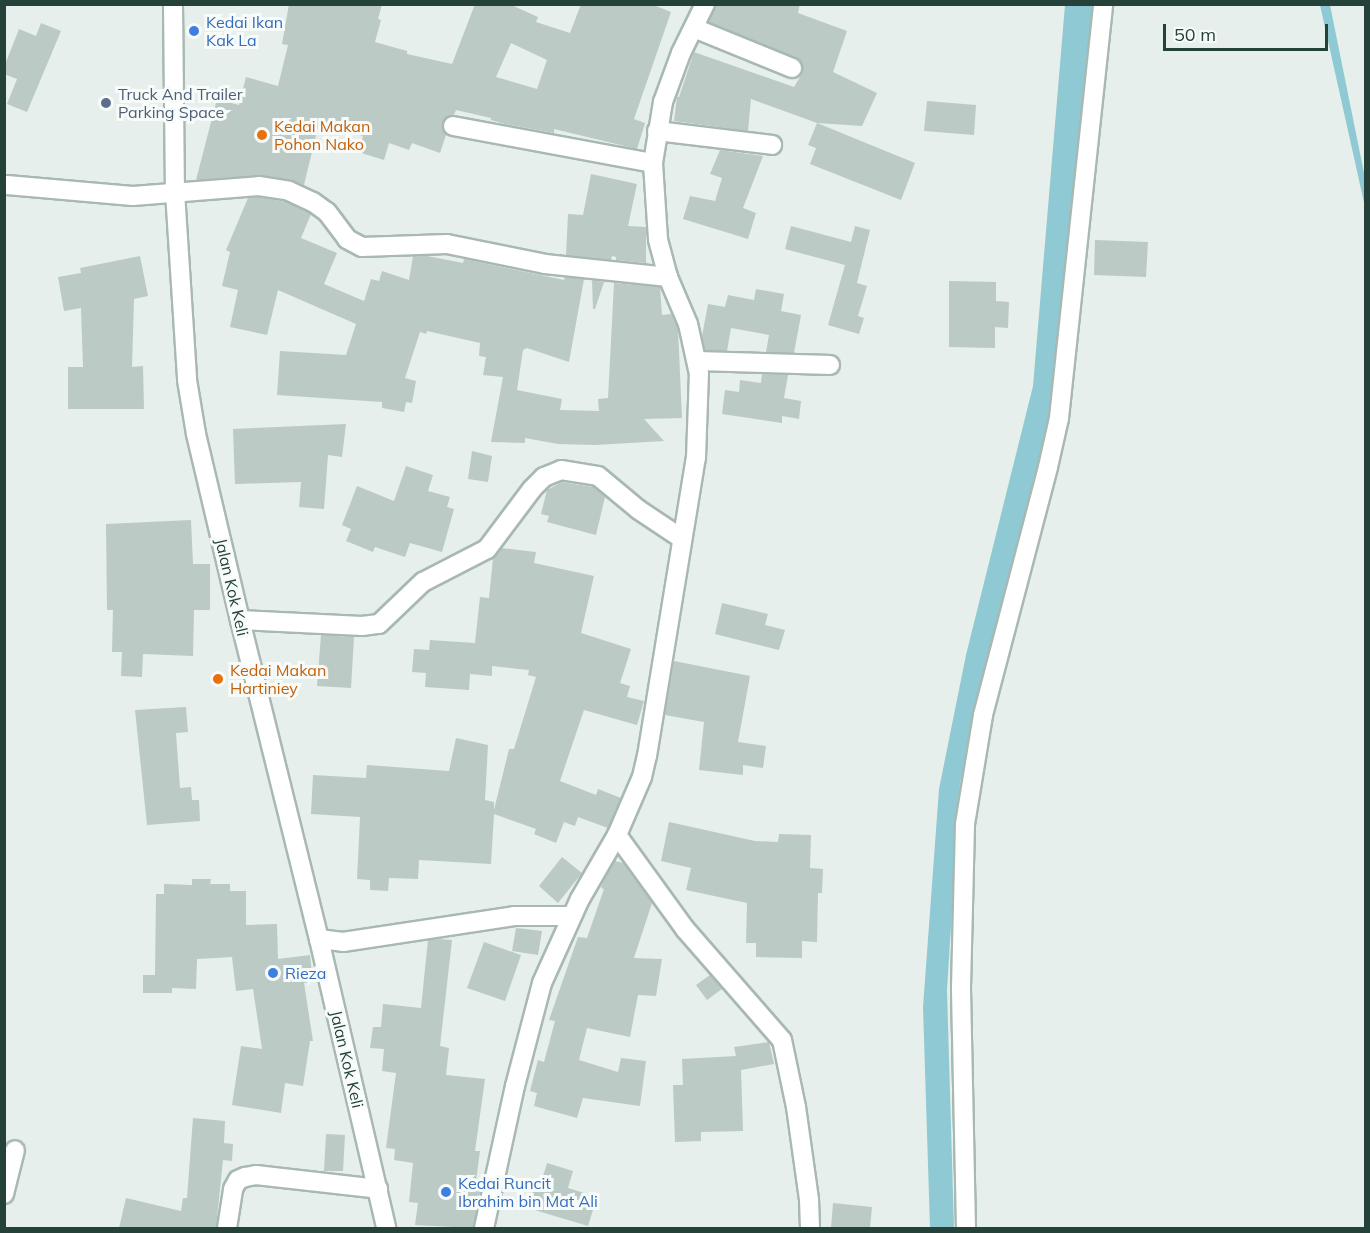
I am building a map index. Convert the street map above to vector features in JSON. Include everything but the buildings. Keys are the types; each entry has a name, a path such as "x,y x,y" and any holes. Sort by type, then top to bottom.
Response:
{"street":[{"name":"Jalan Kok Keli","path":"173,4 175,192 187,380 196,434 319,939 386,1228"},
{"path":"484,1228 524,1047 542,983 571,916 617,835 642,777 647,756 681,538 696,458 698,361 688,324 668,277 654,217 653,163 663,102 672,74 705,4"},
{"path":"966,1228 961,988 965,824 983,715 1059,418 1103,4"},
{"path":"694,28 792,68"},
{"path":"453,126 653,163"},
{"path":"657,131 772,145"},
{"path":"7,185 133,196 259,186 289,191 313,202 327,212 347,240 362,246 447,244 545,264 668,277"},
{"path":"698,361 830,365"},
{"path":"240,620 362,626 379,624 423,582 487,549 532,489 544,477 561,470 598,476 639,510 681,538"},
{"path":"617,835 685,929 782,1040 796,1107 809,1199 810,1228"},
{"path":"319,939 343,942 514,916 571,916"},
{"path":"4,1194 15,1150"},
{"path":"227,1228 233,1189 238,1180 245,1176 256,1175 378,1189"}],"water":[{"path":"1065,5 1093,5 1056,412 960,783 947,990 954,1228 930,1228 923,1007 939,789 966,655 1033,386"},
{"path":"1320,5 1330,5 1365,178 1365,207"}],"place":[{"name":"Kedai Ikan Kak La","path":"194,31"},
{"name":"Truck And Trailer Parking Space","path":"106,103"},
{"name":"Kedai Makan Pohon Nako","path":"262,135"},
{"name":"Kedai Makan Hartiniey","path":"218,679"},
{"name":"Rieza","path":"273,973"},
{"name":"Kedai Runcit Ibrahim bin Mat Ali","path":"446,1192"}]}
